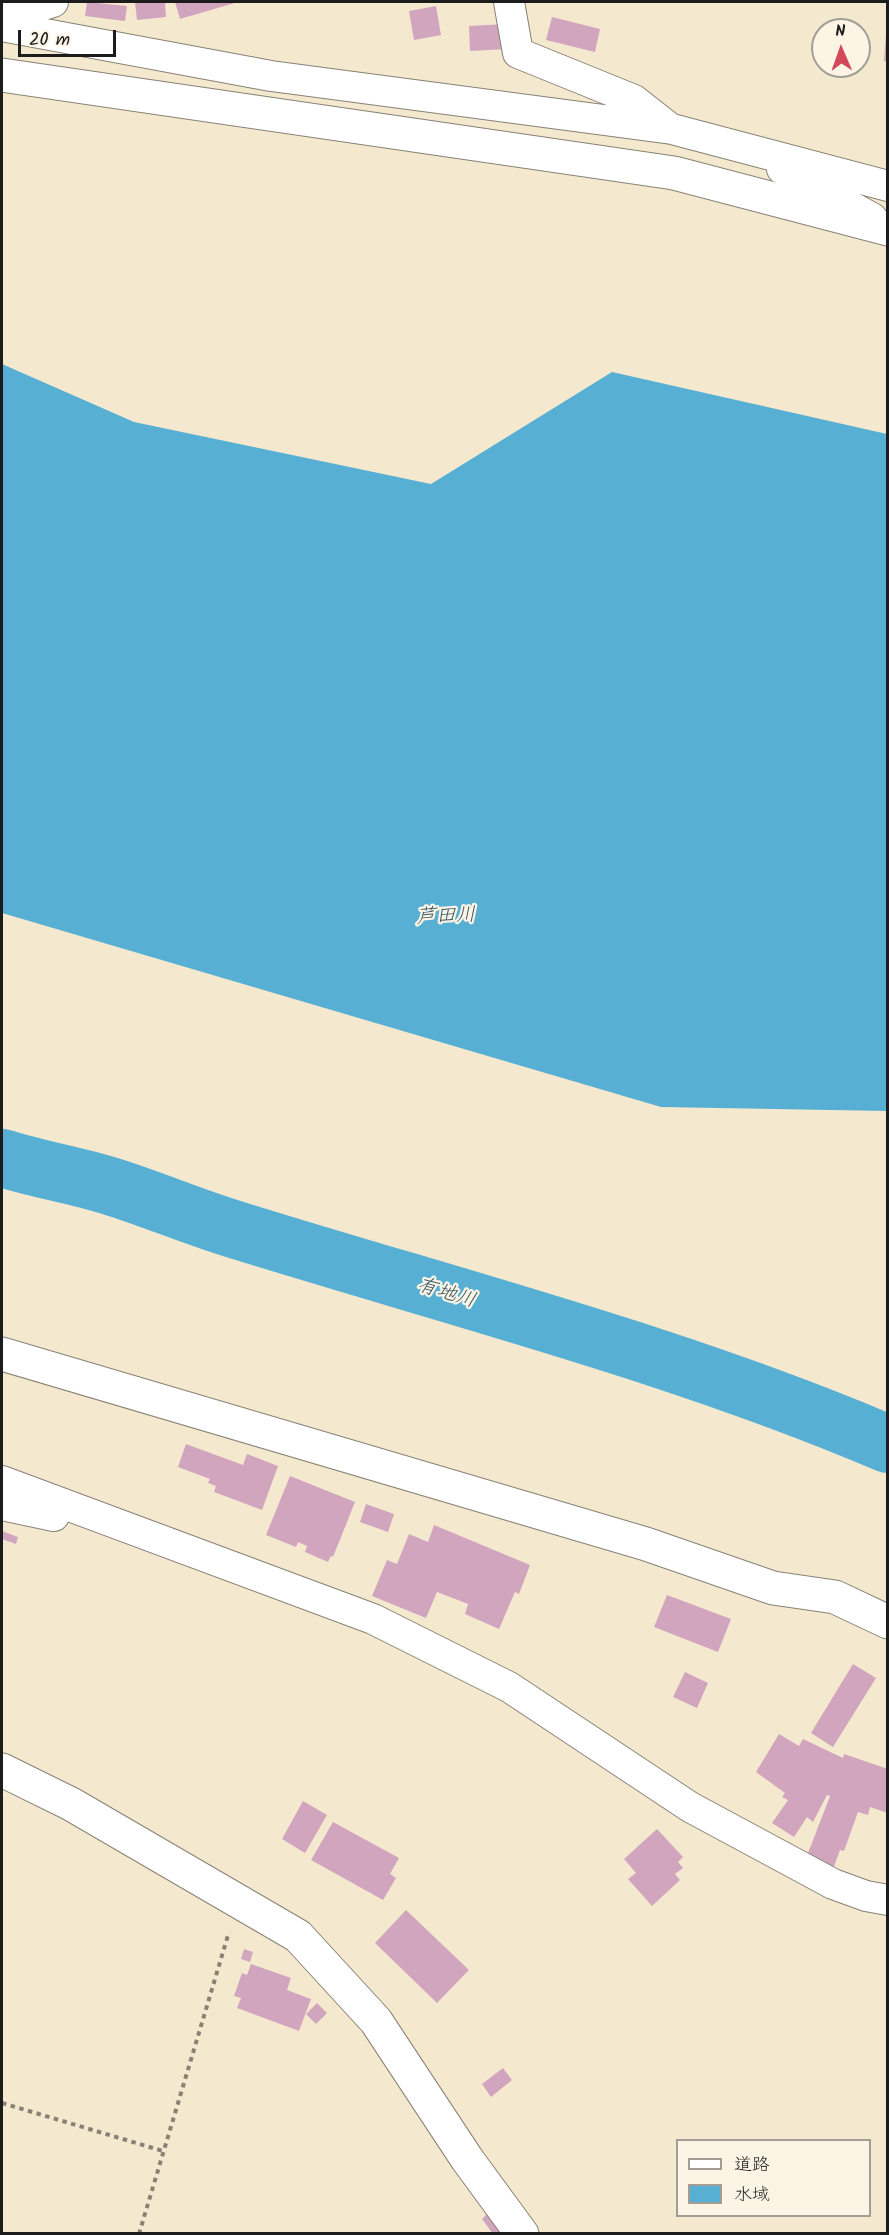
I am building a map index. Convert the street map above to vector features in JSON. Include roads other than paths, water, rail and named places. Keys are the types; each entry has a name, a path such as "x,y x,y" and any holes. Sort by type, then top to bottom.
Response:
{"street":[{"path":"2,14 17,13 53,2"},
{"path":"509,2 518,53 634,100 672,129"},
{"path":"2,26 271,76 672,129 888,186"},
{"path":"2,75 675,173 888,228"},
{"path":"741,147 888,228"},
{"path":"2,1354 646,1544 773,1588 835,1598 888,1622"},
{"path":"2,1480 373,1618 509,1687 690,1807 833,1884 866,1896 888,1900"},
{"path":"2,1505 54,1516 72,1507"},
{"path":"2,1770 71,1804 298,1936 376,2020 466,2159 522,2234"}],"water":[{"name":"芦田川","path":"2,364 134,422 431,484 612,372 887,434 887,1111 661,1107 2,913"}],"waterway":[{"name":"有地川","path":"2,1158 110,1186 226,1227 649,1355 809,1412 888,1444"}]}
